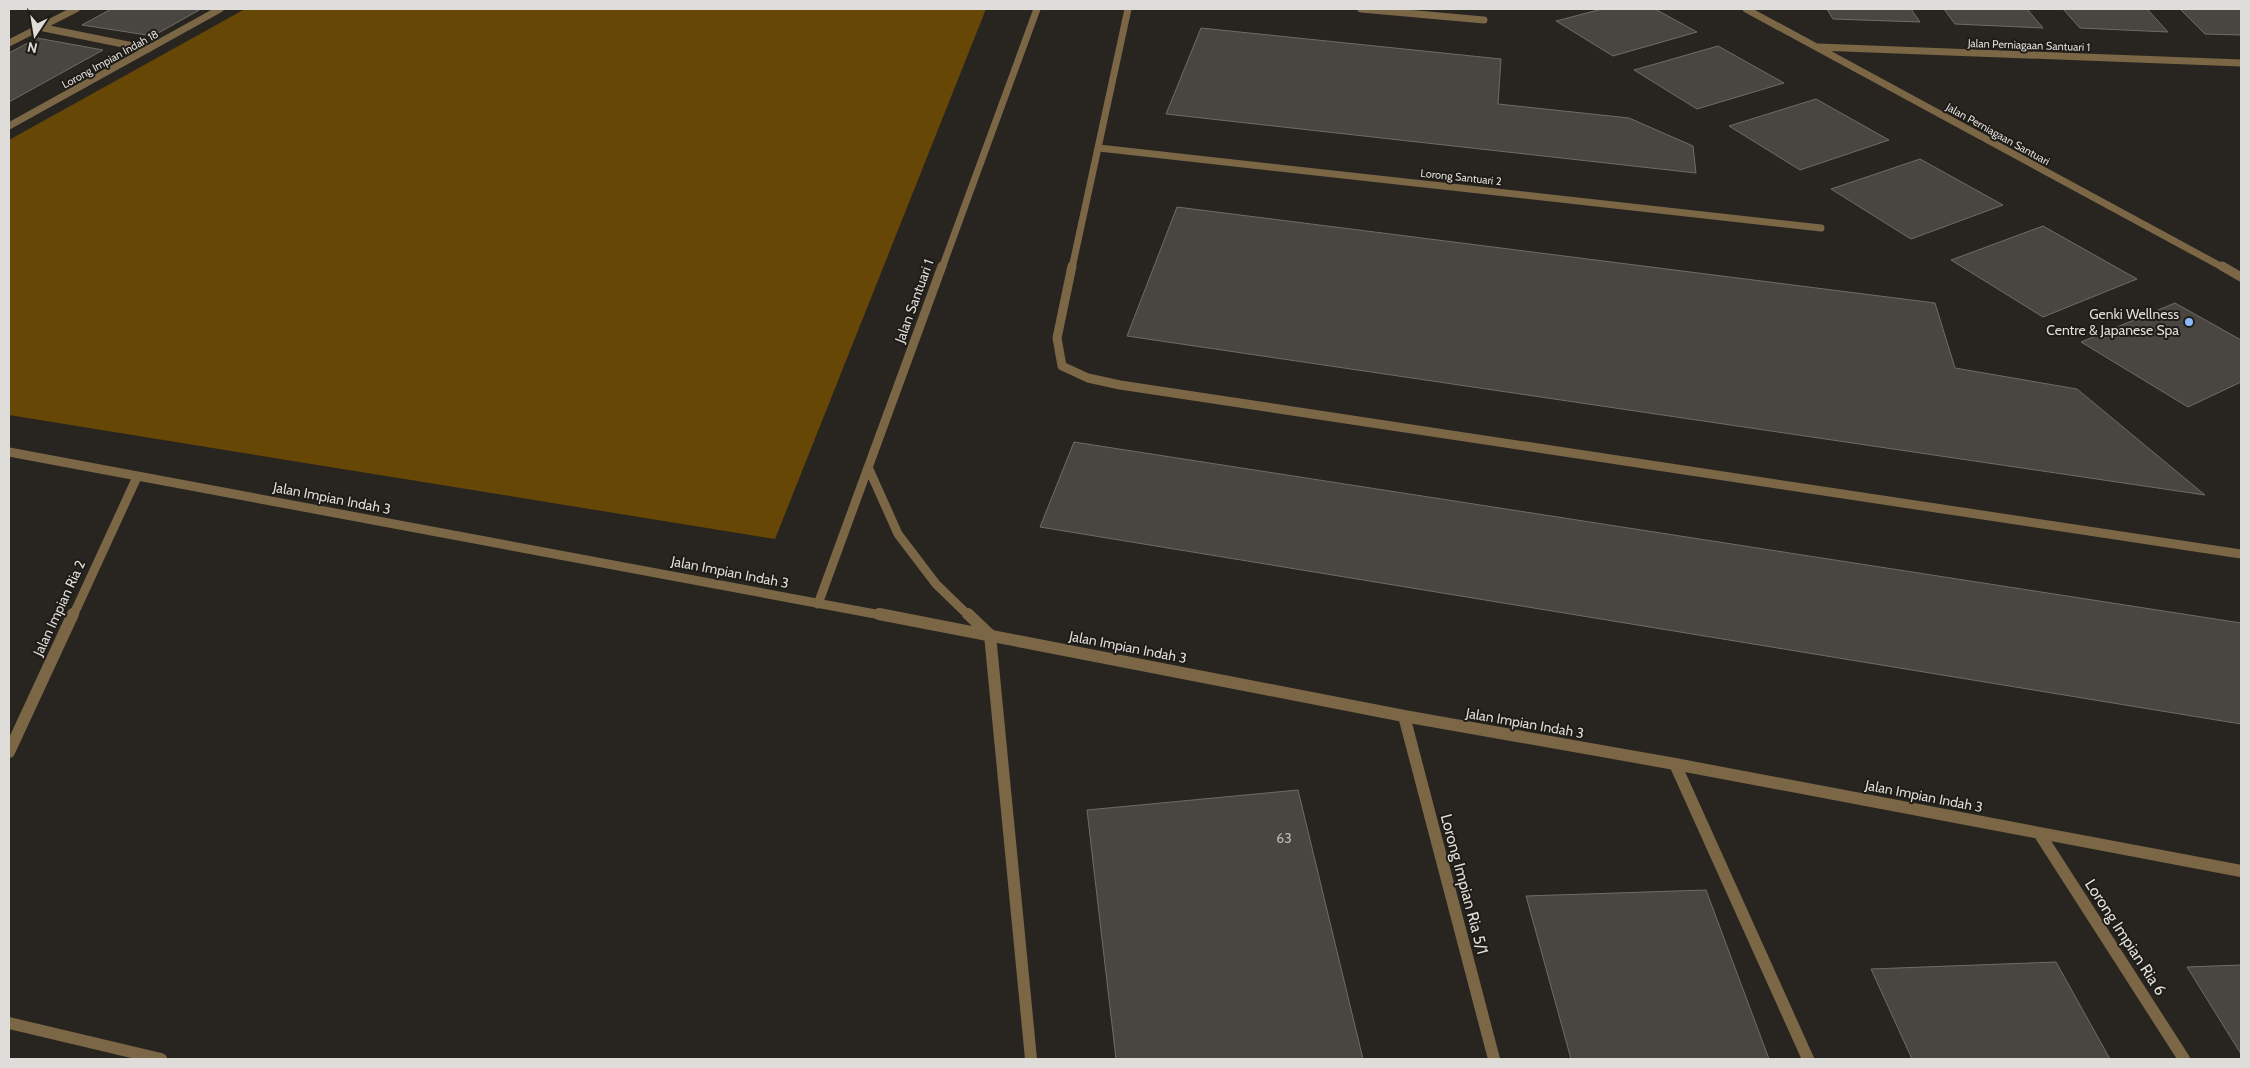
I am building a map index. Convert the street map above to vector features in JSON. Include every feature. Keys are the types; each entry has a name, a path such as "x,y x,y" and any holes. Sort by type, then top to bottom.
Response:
{"street":[{"path":"9,43 76,9"},
{"name":"Lorong Impian Indah 18","path":"9,126 220,9"},
{"name":"Jalan Santuari 1","path":"818,604 1036,9"},
{"path":"1128,9 1057,338 1062,366 1088,378 1120,385 2241,554"},
{"path":"1361,9 1484,20"},
{"name":"Jalan Perniagaan Santuari","path":"1746,9 2241,277"},
{"path":"39,28 148,49"},
{"name":"Jalan Perniagaan Santuari 1","path":"1816,47 2241,63"},
{"name":"Lorong Santuari 2","path":"1099,148 1821,228"},
{"name":"Jalan Impian Indah 3","path":"9,452 990,636 1404,716 1675,764 2241,871"},
{"path":"868,467 898,534 936,584 990,636 1031,1059"},
{"name":"Jalan Impian Ria 2","path":"9,752 137,476"},
{"name":"Lorong Impian Ria 5/1","path":"1404,716 1494,1059"},
{"path":"1675,764 1808,1059"},
{"name":"Lorong Impian Ria 6","path":"2039,833 2184,1059"},
{"path":"9,1023 161,1059"}],"shaded area":[{"path":"245,9 986,9 775,539 9,415 9,140"}],"building":[{"path":"111,9 201,9 153,36 82,25"},
{"path":"1602,9 1655,9 1697,32 1613,56 1556,21"},
{"path":"1827,9 1911,9 1920,22 1833,19"},
{"path":"1944,9 2027,9 2043,28 1955,24"},
{"path":"2063,9 2147,9 2168,32 2080,28"},
{"path":"2180,9 2241,9 2241,35 2205,34"},
{"path":"1201,28 1501,59 1498,104 1629,118 1693,146 1696,173 1166,114"},
{"path":"37,38 103,50 9,102 9,53"},
{"path":"1718,46 1784,83 1697,109 1634,70"},
{"path":"1816,99 1889,140 1800,170 1729,126"},
{"path":"1920,159 2003,205 1911,239 1831,189"},
{"path":"1177,207 1935,303 1955,368 2077,389 2205,495 1127,336"},
{"path":"2043,226 2137,279 2043,317 1951,260"},
{"path":"2175,303 2241,340 2241,382 2188,407 2081,342"},
{"path":"1074,442 2241,623 2241,724 1040,527"},
{"path":"1298,790 1363,1059 1116,1059 1087,810"},
{"path":"1706,890 1769,1059 1571,1059 1526,896"},
{"path":"2056,962 2110,1059 1912,1059 1871,969"},
{"path":"2241,965 2241,1054 2187,967"}],"place":[{"name":"Genki Wellness Centre & Japanese Spa","path":"2189,322"}]}
